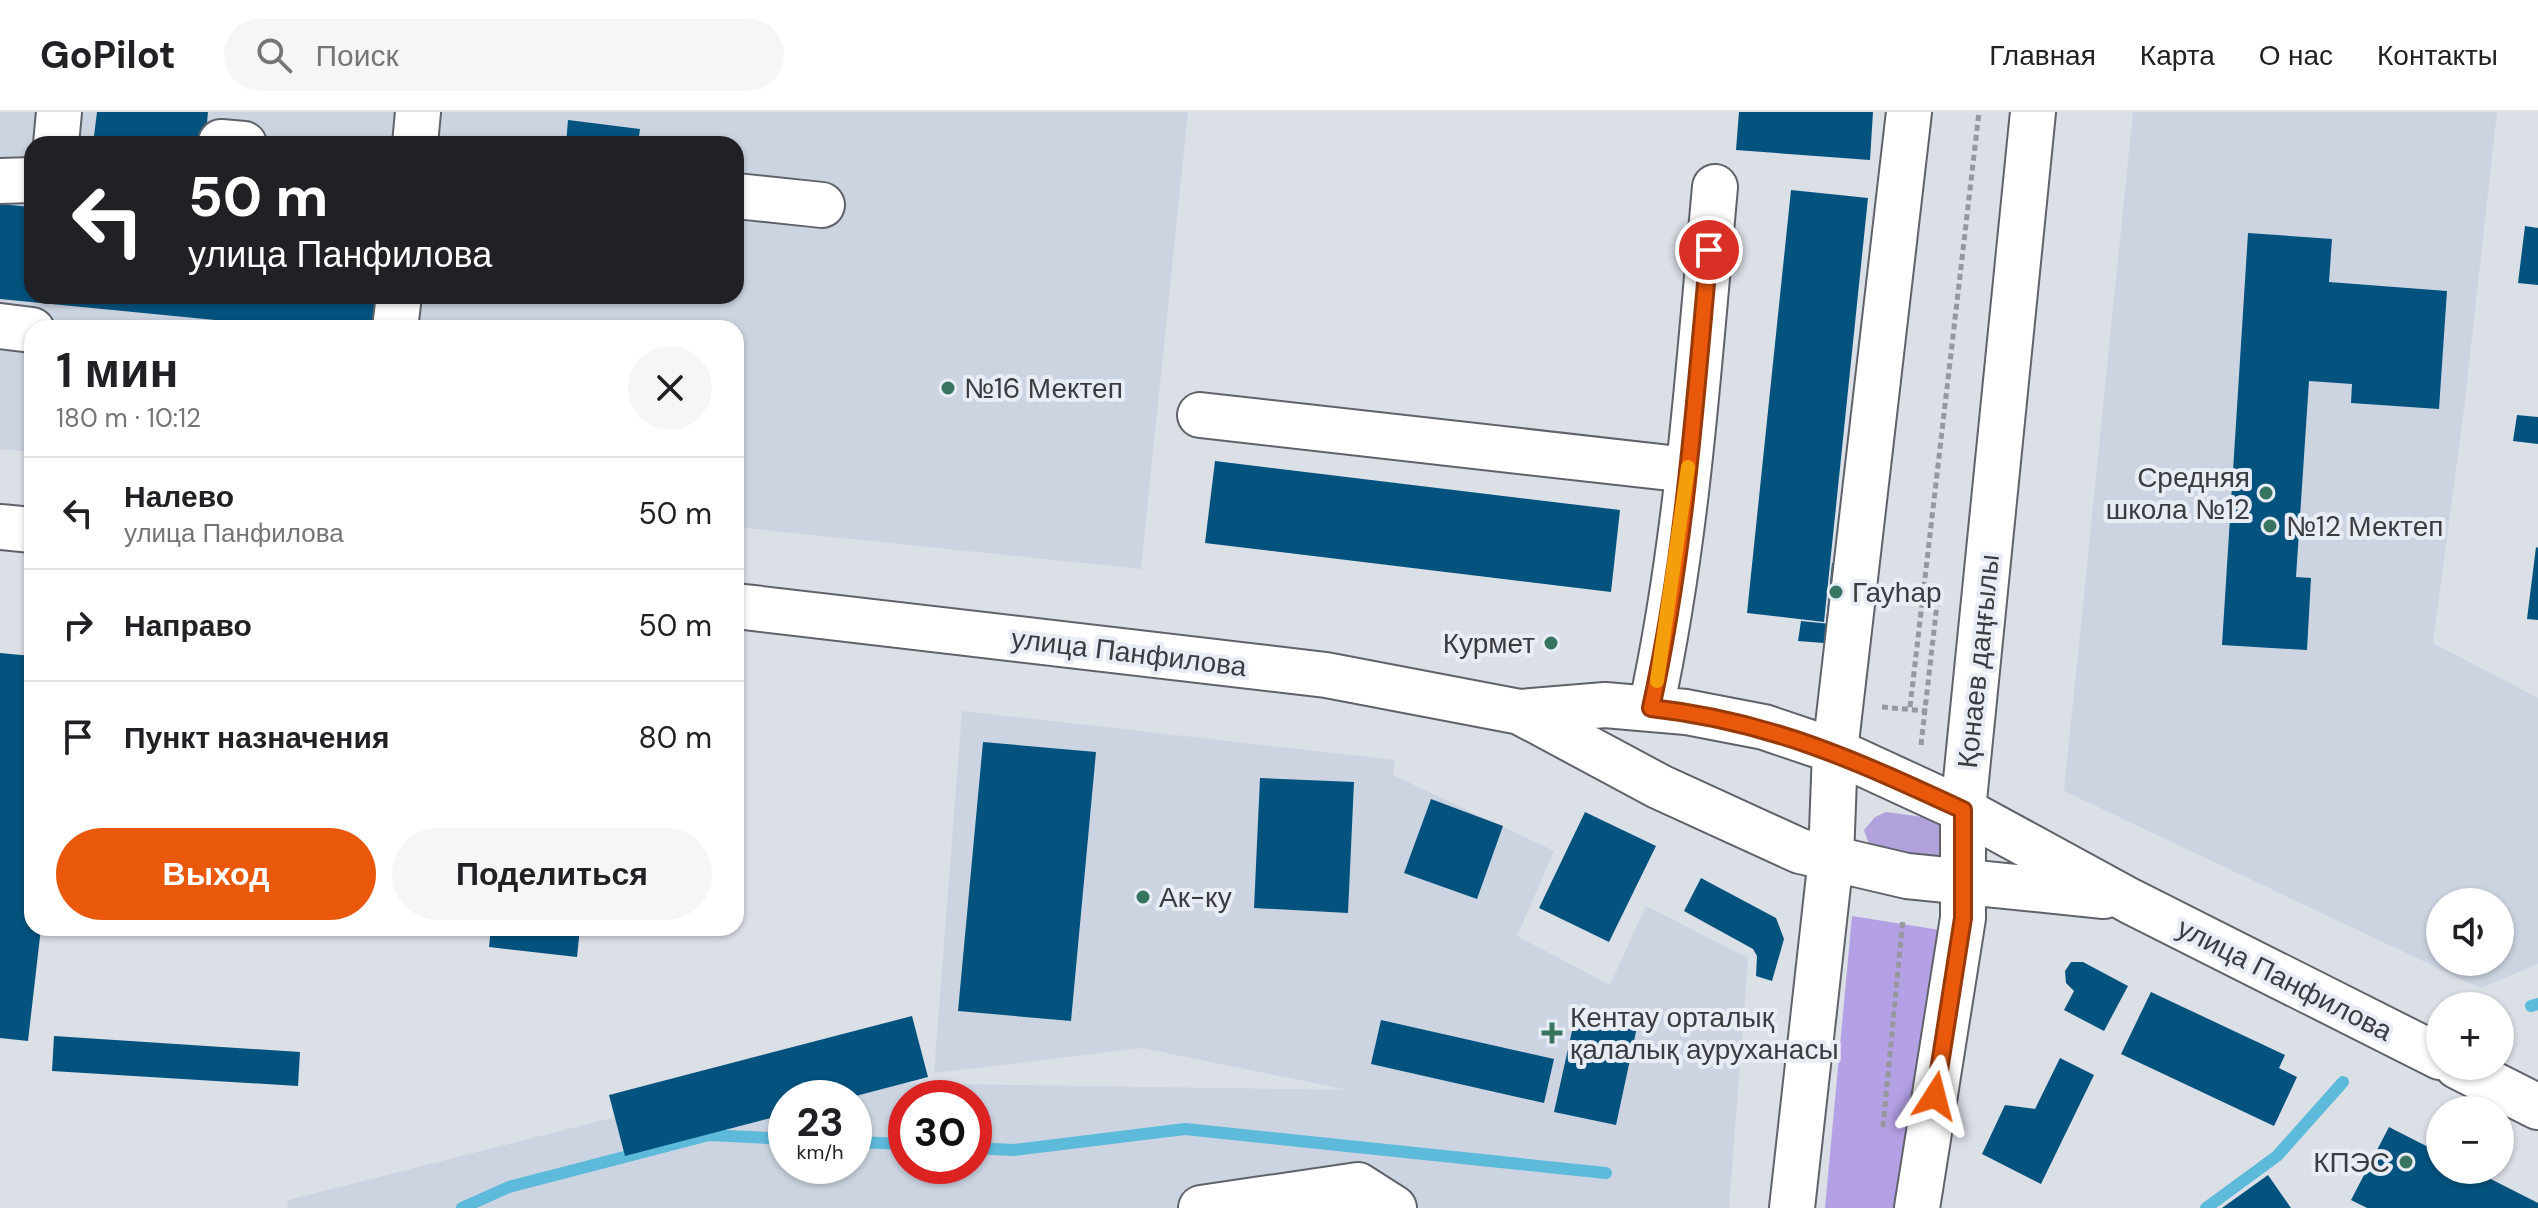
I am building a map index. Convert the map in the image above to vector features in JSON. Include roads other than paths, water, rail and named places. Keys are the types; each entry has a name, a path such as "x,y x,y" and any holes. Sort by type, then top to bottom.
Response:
{"street":[{"path":"57,136 59,112"},
{"path":"416,136 418,112"},
{"path":"1792,1208 1831,858 1835,751 1909,112"},
{"name":"Қонаев даңғылы","path":"1917,1208 1963,918 1963,810 2033,112"},
{"path":"0,181 24,180"},
{"path":"1651,708 1664,649 1688,470 1715,187"},
{"path":"744,197 822,205"},
{"path":"0,326 24,329"},
{"path":"1200,415 1688,470"},
{"path":"0,527 24,529"},
{"name":"улица Панфилова","path":"744,607 1326,675 1520,712 1605,705 1651,708 1764,727 1835,751 1963,810 2130,901 2426,1050"},
{"name":"улица Панфилова","path":"1520,712 1660,787 1800,851 1907,876 2007,888 2070,890 2130,901"},
{"path":"2485,1080 2538,1107"},
{"path":"1201,1208 1358,1185 1394,1208"}],"waterway":[{"path":"2531,1006 2538,1004"},
{"path":"2206,1208 2277,1156 2343,1082"},
{"path":"992,1149 1014,1150 1185,1129 1606,1173"},
{"path":"462,1208 509,1187 709,1135 768,1138"},
{"path":"872,1143 888,1143"}],"place":[{"name":"№16 Мектеп","path":"948,388"},
{"name":"Средняя школа №12","path":"2266,493"},
{"name":"№12 Мектеп","path":"2270,526"},
{"name":"Гауһар","path":"1836,592"},
{"name":"Курмет","path":"1551,643"},
{"name":"Ак-ку","path":"1143,897"},
{"name":"Кентау орталық қалалық ауруханасы","path":"1552,1033"},
{"name":"КПЭС","path":"2406,1162"}]}
